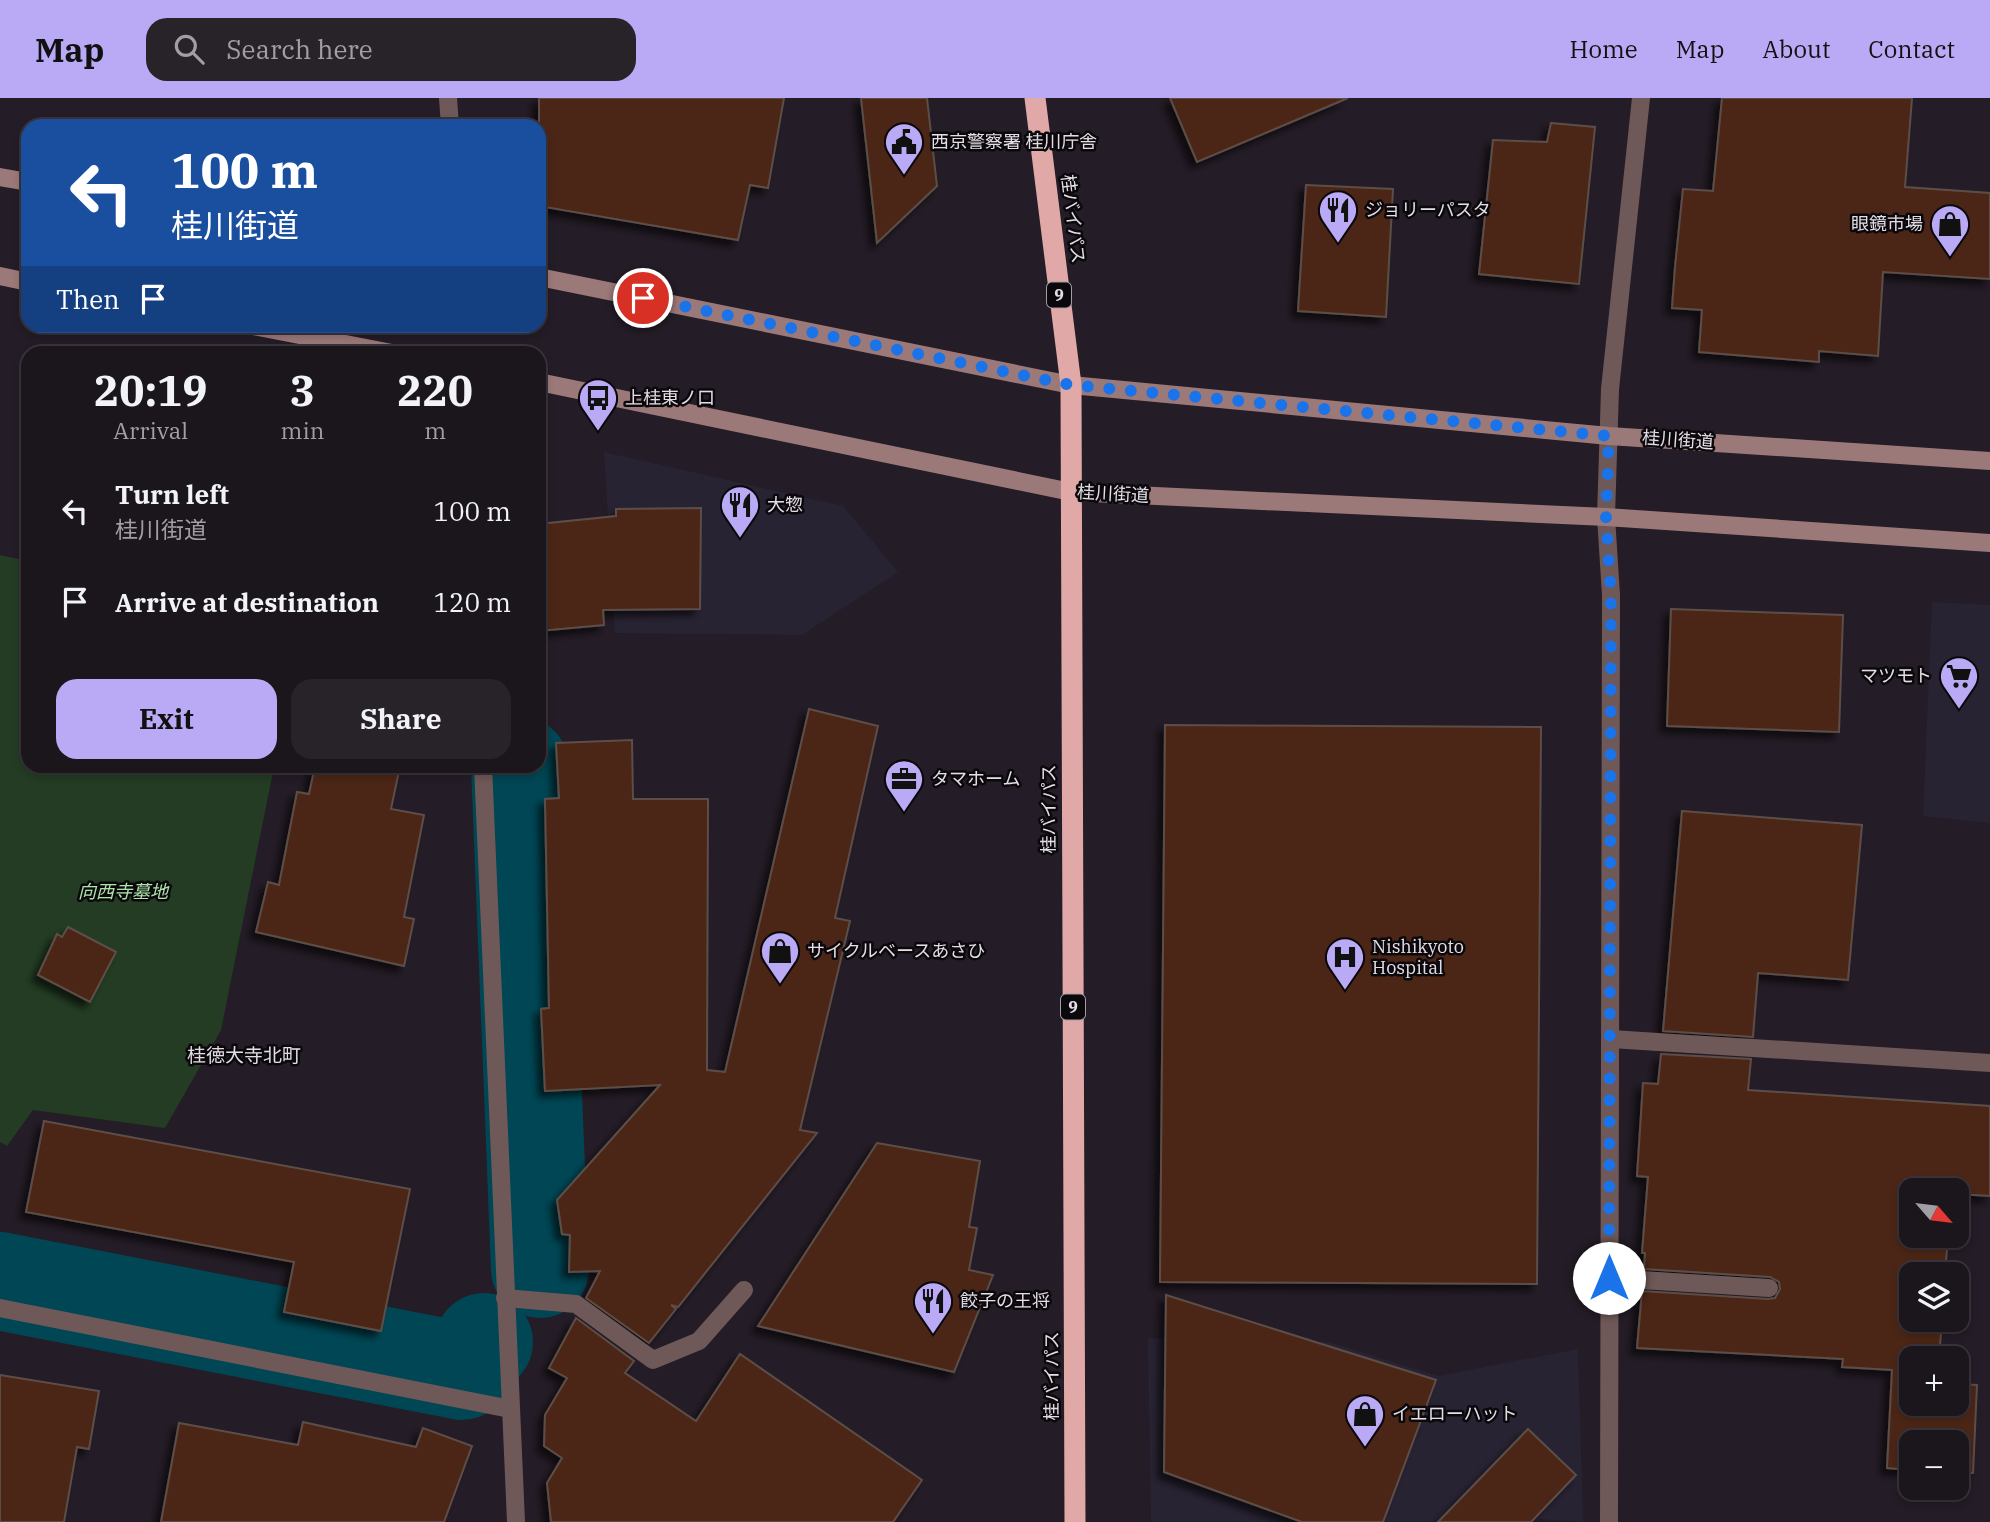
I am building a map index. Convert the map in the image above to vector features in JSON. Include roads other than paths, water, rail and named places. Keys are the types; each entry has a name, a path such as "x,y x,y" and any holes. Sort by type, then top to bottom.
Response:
{"highway":[{"name":"桂バイパス","path":"1035,98 1071,385 1075,1522"}],"street":[{"path":"448,98 450,119"},
{"path":"1609,1522 1611,595 1606,517 1610,389 1641,98"},
{"path":"0,177 21,181"},
{"path":"0,276 21,280"},
{"name":"桂川街道","path":"546,278 1071,385 1609,436 1990,461"},
{"path":"289,333 356,346"},
{"name":"桂川街道","path":"546,383 1071,492 1606,517 1990,543"},
{"path":"483,773 516,1522"},
{"path":"1611,1040 1990,1063"},
{"path":"1609,1278 1769,1288"},
{"path":"505,1298 576,1304 653,1360 699,1341 744,1290"},
{"path":"0,1308 510,1409"}],"waterway":[{"path":"520,773 540,1269"},
{"path":"0,1281 462,1371 484,1342"}],"place":[{"name":"西京警察署 桂川庁舎","path":"904,176"},
{"name":"ジョリーパスタ","path":"1338,244"},
{"name":"眼鏡市場","path":"1950,258"},
{"name":"上桂東ノ口","path":"598,432"},
{"name":"大惣","path":"740,539"},
{"name":"マツモト","path":"1959,710"},
{"name":"タマホーム","path":"904,813"},
{"name":"サイクルベースあさひ","path":"780,985"},
{"name":"Nishikyoto Hospital","path":"1345,991"},
{"name":"餃子の王将","path":"933,1335"},
{"name":"イエローハット","path":"1365,1448"}],"district":[{"name":"桂徳大寺北町","path":"244,1055"}],"park label":[{"name":"向西寺墓地","path":"123,892"}]}
